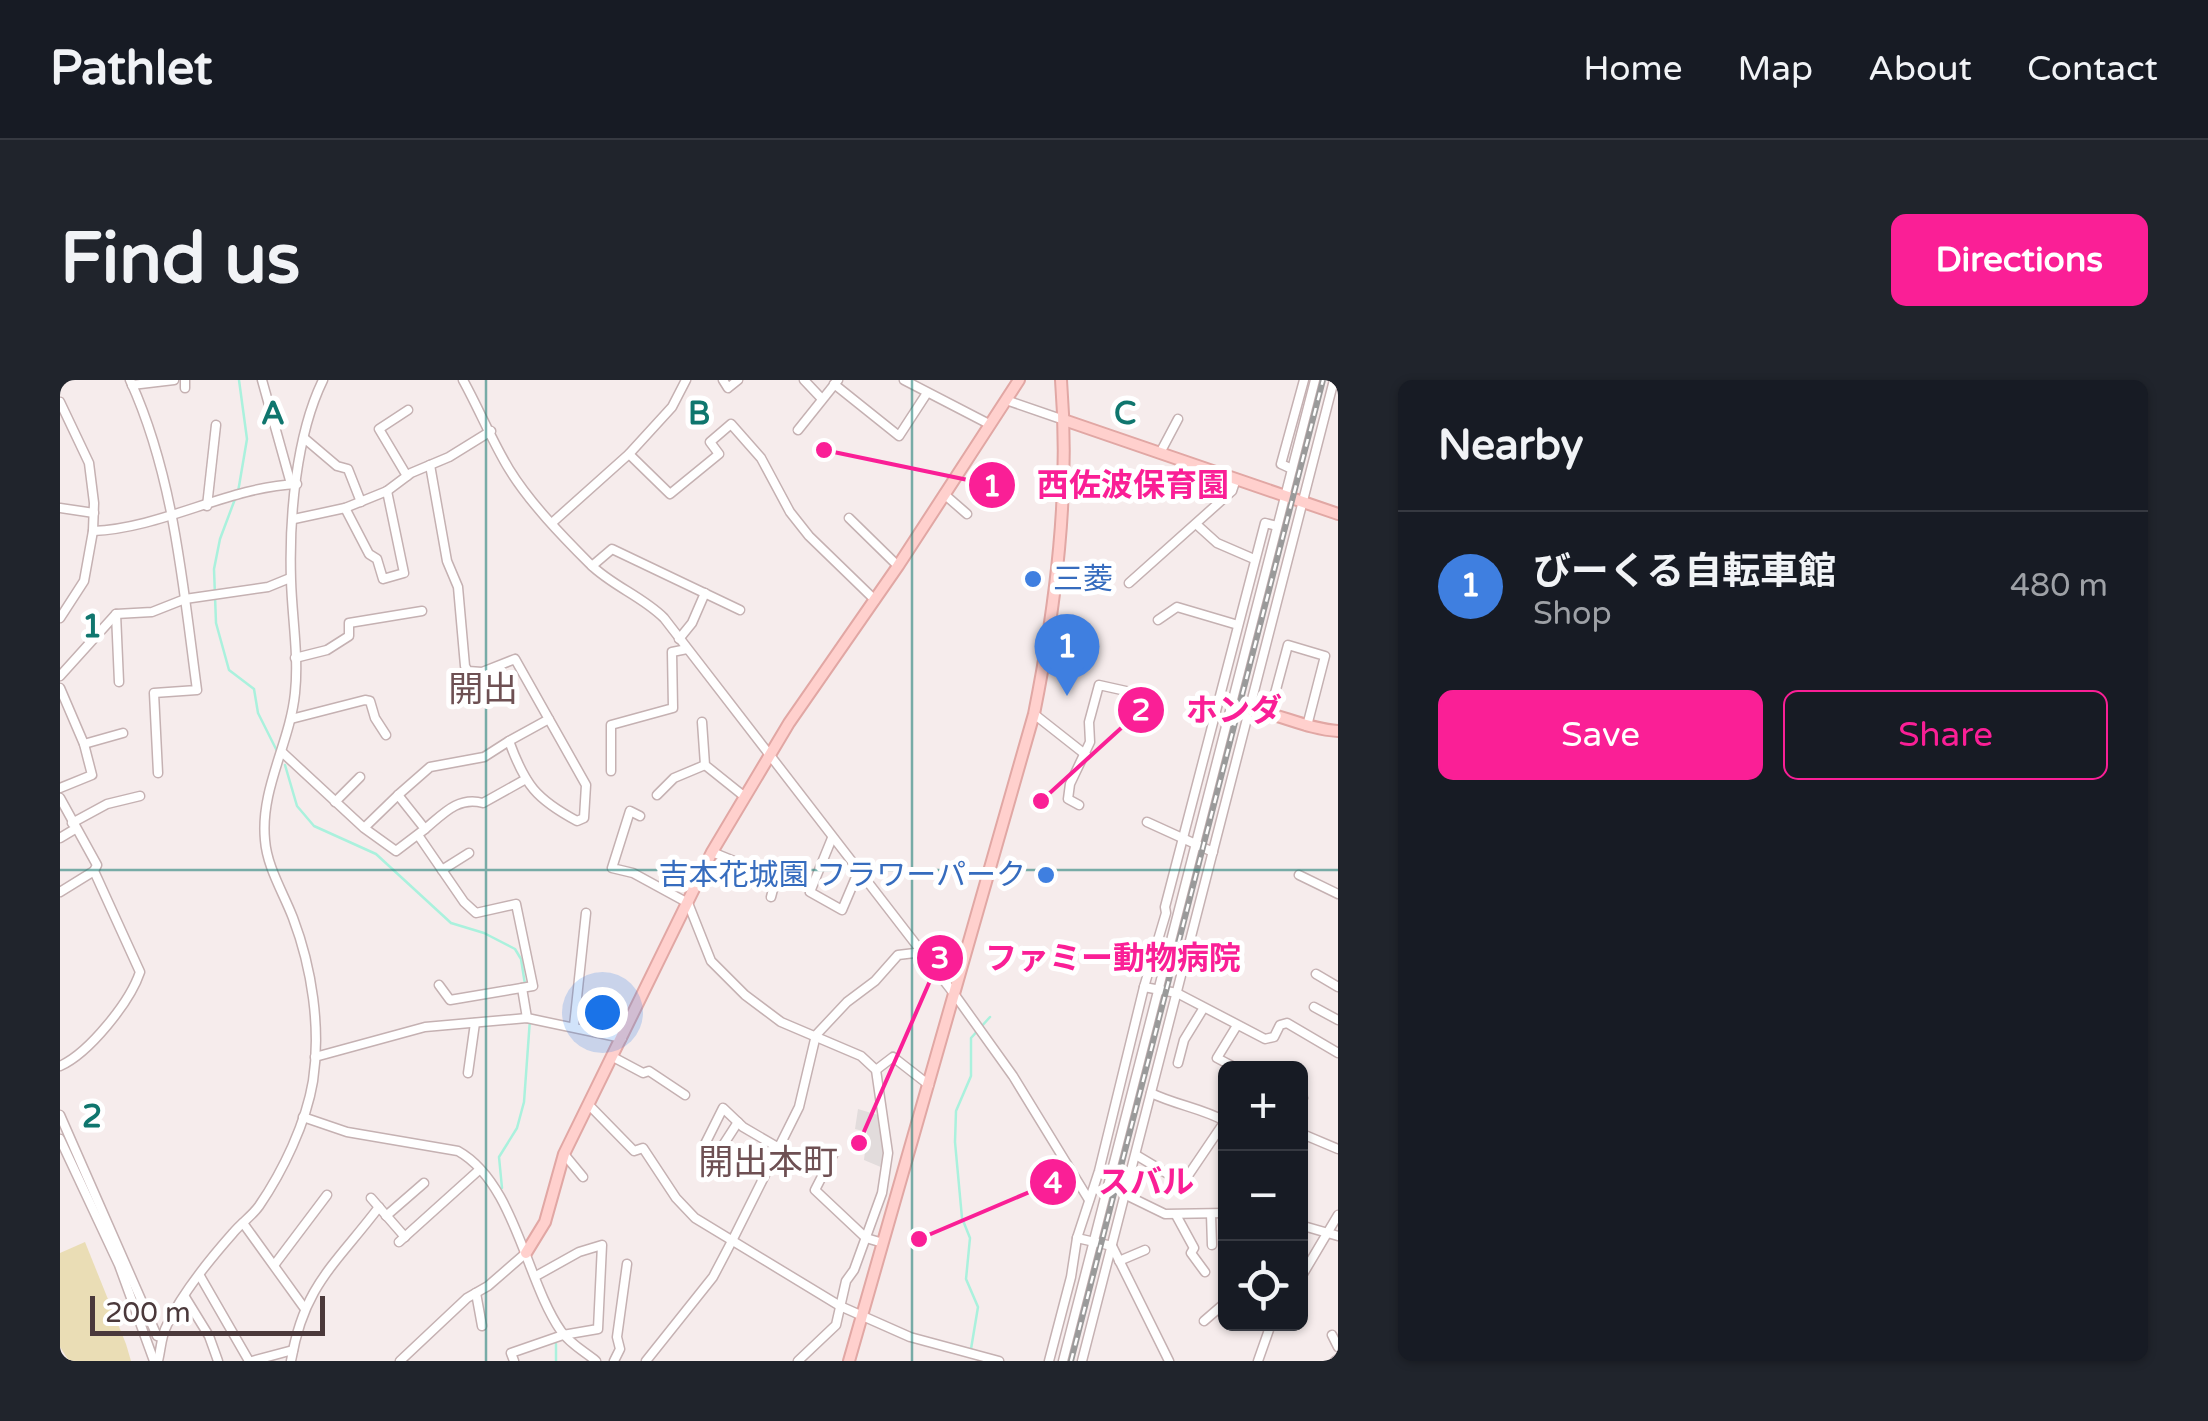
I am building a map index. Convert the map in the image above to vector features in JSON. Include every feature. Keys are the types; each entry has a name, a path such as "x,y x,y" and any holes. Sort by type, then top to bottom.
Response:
{"street":[{"path":"158,773 154,693 197,690 171,515 161,470 131,383 174,380"},
{"path":"262,380 294,484"},
{"path":"156,1361 162,1337 185,1297 260,1205 279,1173 303,1117 315,1057 314,1016 301,939 268,861 264,808 296,690 290,578 294,484 309,413 324,380"},
{"path":"463,380 509,469 592,566 620,588 649,603 923,952 1013,1076 1090,1200"},
{"path":"723,380 728,388 738,380"},
{"path":"804,380 822,399"},
{"path":"904,380 989,424"},
{"path":"400,1361 467,1298 526,1253 545,1222 564,1154 712,852 789,723 898,566 1018,380"},
{"path":"849,1361 1034,714 1058,564 1064,420 1061,380"},
{"path":"1292,469 1282,464 1304,380"},
{"path":"1063,1361 1315,380"},
{"path":"1082,1361 1334,380"},
{"path":"553,522 629,454 672,408 682,381"},
{"path":"798,430 836,382 898,436 927,393"},
{"path":"1006,400 1338,514"},
{"path":"60,402 89,462 94,513 84,581 60,618"},
{"path":"407,476 379,429 408,410"},
{"path":"1160,453 1178,419"},
{"path":"629,454 670,494 718,454 710,442 732,424 761,458 790,512 809,536 875,600"},
{"path":"206,506 216,426"},
{"path":"294,519 345,508 387,491 491,431"},
{"path":"304,438 337,466 348,469 361,502"},
{"path":"430,465 447,560 458,587 465,666 468,671 482,672 514,659 586,785 584,818 576,821 542,802 508,741"},
{"path":"1129,583 1232,491 1236,479"},
{"path":"94,530 294,484"},
{"path":"345,508 369,554 376,559 383,579 404,574 387,491"},
{"path":"944,494 967,514"},
{"path":"60,508 94,513"},
{"path":"849,518 898,566"},
{"path":"1196,524 1217,542 1254,559"},
{"path":"1049,1361 1077,1238 1100,1172 1254,559 1265,524 1277,526"},
{"path":"592,566 612,549 740,610"},
{"path":"60,676 116,614 152,612 185,598 268,587 290,578"},
{"path":"679,639 692,623 705,594"},
{"path":"1158,620 1177,607 1238,626"},
{"path":"295,658 340,644 349,636 349,623 422,612"},
{"path":"116,614 119,682"},
{"path":"1270,712 1288,645 1325,656 1306,726"},
{"path":"612,771 611,726 673,708 672,652 687,649"},
{"path":"1079,805 1068,799 1070,784 1090,742 1089,722 1099,685 1144,694"},
{"path":"60,688 84,744 92,775 60,788"},
{"path":"291,719 365,700 370,701 386,735"},
{"path":"1250,709 1338,731"},
{"path":"1034,714 1086,755"},
{"path":"364,828 430,767 484,757 548,720"},
{"path":"702,722 705,765 716,778 745,797"},
{"path":"84,744 123,733"},
{"path":"282,753 364,828 396,851 454,804 470,799 483,803 526,778"},
{"path":"657,795 674,778 705,765"},
{"path":"334,802 360,777"},
{"path":"398,795 464,902 476,913 516,904 533,986 450,1000 439,985"},
{"path":"60,838 107,804 140,796"},
{"path":"60,798 97,866 60,892"},
{"path":"640,816 630,811 612,868 633,873 688,903 717,969 781,1022 861,1056 876,1070 887,1170 866,1238 846,1282 836,1325 798,1361"},
{"path":"1148,822 1212,852"},
{"path":"833,838 810,892 842,910 859,870"},
{"path":"712,852 776,878 771,897"},
{"path":"442,870 470,853"},
{"path":"60,1066 86,1049 126,998 140,972 94,871"},
{"path":"1299,875 1338,894"},
{"path":"574,1026 586,913"},
{"path":"646,1361 713,1277 799,1107 815,1039 823,1025 898,956 923,952"},
{"path":"1316,974 1338,987"},
{"path":"1144,987 1177,994 1236,1027 1270,1040 1286,1022 1338,1054"},
{"path":"522,988 527,1018"},
{"path":"1314,1008 1338,1020"},
{"path":"1178,1063 1184,1040 1203,1009"},
{"path":"315,1057 425,1027 527,1018 622,1038"},
{"path":"468,1073 475,1024"},
{"path":"1223,1061 1217,1058 1236,1027"},
{"path":"613,1057 643,1072 649,1071 686,1095"},
{"path":"876,1070 893,1057 929,1085"},
{"path":"1151,1094 1176,1105 1202,1108 1218,1117"},
{"path":"588,1105 634,1151 644,1148 676,1198 695,1218 840,1306 910,1337 1000,1361"},
{"path":"702,1148 723,1108 779,1148"},
{"path":"60,1115 157,1336 162,1337"},
{"path":"303,1117 347,1132 458,1151 472,1159 511,1216 562,1335 596,1361"},
{"path":"718,1153 738,1122"},
{"path":"1136,1155 1183,1183 1218,1131"},
{"path":"1308,1136 1338,1149"},
{"path":"60,1139 119,1265 156,1361"},
{"path":"835,1151 815,1190 866,1238 883,1243"},
{"path":"564,1154 583,1177"},
{"path":"371,1198 402,1240 479,1170"},
{"path":"887,1170 904,1173"},
{"path":"386,1216 418,1185"},
{"path":"1126,1195 1156,1212 1176,1216 1218,1213"},
{"path":"275,1264 327,1196"},
{"path":"292,1361 316,1283 379,1207"},
{"path":"1308,1258 1338,1215"},
{"path":"1176,1216 1194,1248 1191,1254 1205,1272"},
{"path":"1212,1245 1218,1218"},
{"path":"244,1223 305,1309"},
{"path":"1308,1226 1338,1236"},
{"path":"1077,1238 1112,1246"},
{"path":"514,1361 511,1353 562,1335 598,1329 602,1245 579,1252 536,1276"},
{"path":"1112,1246 1169,1361"},
{"path":"1119,1261 1145,1250"},
{"path":"614,1361 620,1350 617,1337 627,1264"},
{"path":"200,1276 250,1361 293,1350"},
{"path":"476,1293 482,1326"},
{"path":"185,1297 209,1336 218,1361"},
{"path":"1204,1321 1218,1309"},
{"path":"1258,1361 1268,1331"},
{"path":"1332,1335 1338,1347"}],"shaded area":[{"path":"858,1109 878,1115 885,1146 883,1168 864,1160 867,1132 855,1129"},
{"path":"85,1242 131,1361 69,1361 60,1347 60,1253"}],"waterway":[{"path":"238,492 247,439 239,380"},
{"path":"235,499 214,569 216,623 229,670 254,689 258,713 277,751"},
{"path":"285,765 297,806 314,826 376,854 451,923 484,933 515,949 521,959 527,997"},
{"path":"971,1349 978,1307 966,1279 970,1238 962,1218 956,1111 971,1076 971,1038 990,1017"},
{"path":"502,1188 499,1157 517,1128 524,1102 530,1019"},
{"path":"556,1344 556,1361"}],"railway":[{"path":"1071,1361 1323,380"}],"place":[{"name":"西佐波保育園","path":"824,450"},
{"name":"三菱","path":"1033,579"},
{"name":"びーくる自転車館","path":"1067,696"},
{"name":"ホンダ","path":"1041,801"},
{"name":"吉本花城園 フラワーパーク","path":"1046,875"},
{"name":"ファミー動物病院","path":"859,1143"},
{"name":"スバル","path":"919,1239"}],"district":[{"name":"開出","path":"483,690"},
{"name":"開出本町","path":"768,1163"}]}
